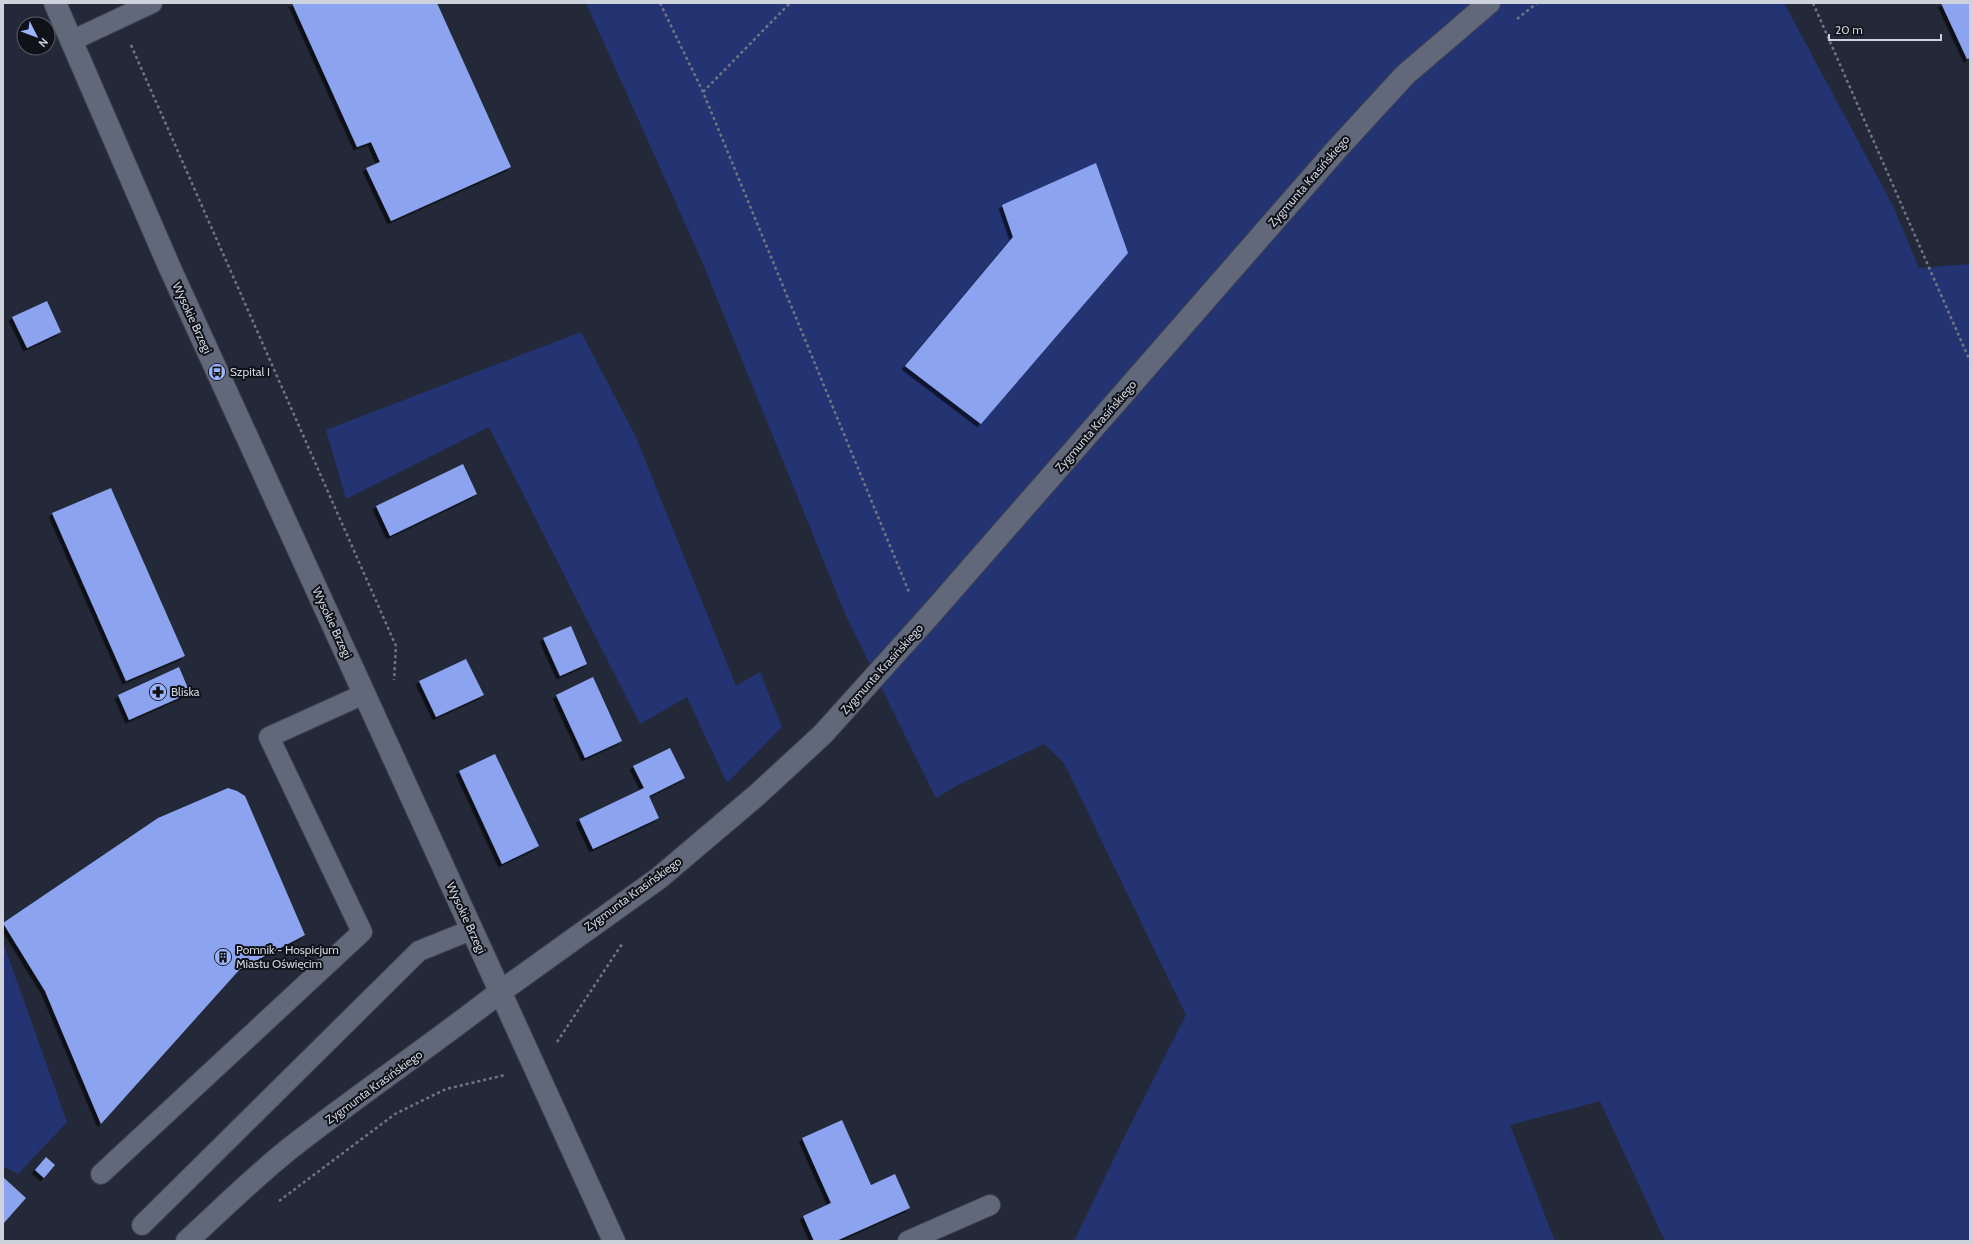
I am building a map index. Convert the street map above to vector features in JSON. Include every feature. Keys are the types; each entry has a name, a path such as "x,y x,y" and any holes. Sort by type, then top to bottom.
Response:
{"street":[{"name":"Wysokie Brzegi","path":"55,3 169,266 614,1241"},
{"name":"Zygmunta Krasińskiego","path":"187,1241 247,1185 293,1146 443,1036 500,992 659,878 757,795 823,734 931,614 1337,149 1405,75 1489,3"}],"lane":[{"path":"72,41 152,3"},
{"path":"101,1174 362,932 269,737 364,694"},
{"path":"142,1224 419,951 471,930"},
{"path":"908,1241 990,1204"}],"path":[{"path":"660,3 702,92 911,594 931,614"},
{"path":"702,92 790,3"},
{"path":"1813,3 1970,361"},
{"path":"119,18 396,646 393,694 375,719"},
{"path":"276,1204 395,1114 446,1089 507,1075 537,1073"}],"shaded area":[{"path":"586,3 1784,3 1893,206 1919,268 1970,264 1970,1241 1665,1241 1600,1101 1510,1125 1555,1241 1074,1241 1186,1015 1064,763 1044,744 958,785 936,798 846,616 701,259"},
{"path":"581,332 635,435 736,686 760,672 782,727 727,783 687,697 640,724 489,427 346,499 326,430"},
{"path":"3,942 67,1122 18,1174 3,1166"}],"building":[{"path":"292,3 437,3 511,167 391,221 366,168 380,162 371,142 357,147"},
{"path":"1941,3 1970,3 1970,58 1967,59"},
{"path":"1096,163 1128,253 981,424 905,366 1013,237 1002,205"},
{"path":"47,301 61,332 27,348 12,317"},
{"path":"463,464 477,494 390,536 376,506"},
{"path":"111,488 185,656 126,681 52,513"},
{"path":"571,626 587,664 560,676 543,638"},
{"path":"466,659 484,695 436,717 419,681"},
{"path":"179,667 190,693 129,720 118,695"},
{"path":"593,677 622,741 585,758 556,695"},
{"path":"670,748 685,778 649,796 659,818 593,849 579,819 644,788 633,766"},
{"path":"495,754 539,846 502,864 459,771"},
{"name":"Pomnik - Hospicjum Miastu Oświęcim","path":"228,788 245,796 305,935 240,969 101,1124 45,991 3,923 158,818"},
{"path":"842,1120 871,1185 895,1174 910,1208 836,1241 814,1241 803,1216 831,1203 802,1138"},
{"path":"46,1157 55,1165 44,1178 35,1170"},
{"path":"3,1177 26,1198 3,1224"}],"place":[{"name":"Szpital I","path":"217,372"},
{"name":"Bliska","path":"158,692"},
{"name":"Pomnik - Hospicjum Miastu Oświęcim","path":"223,957"}]}
